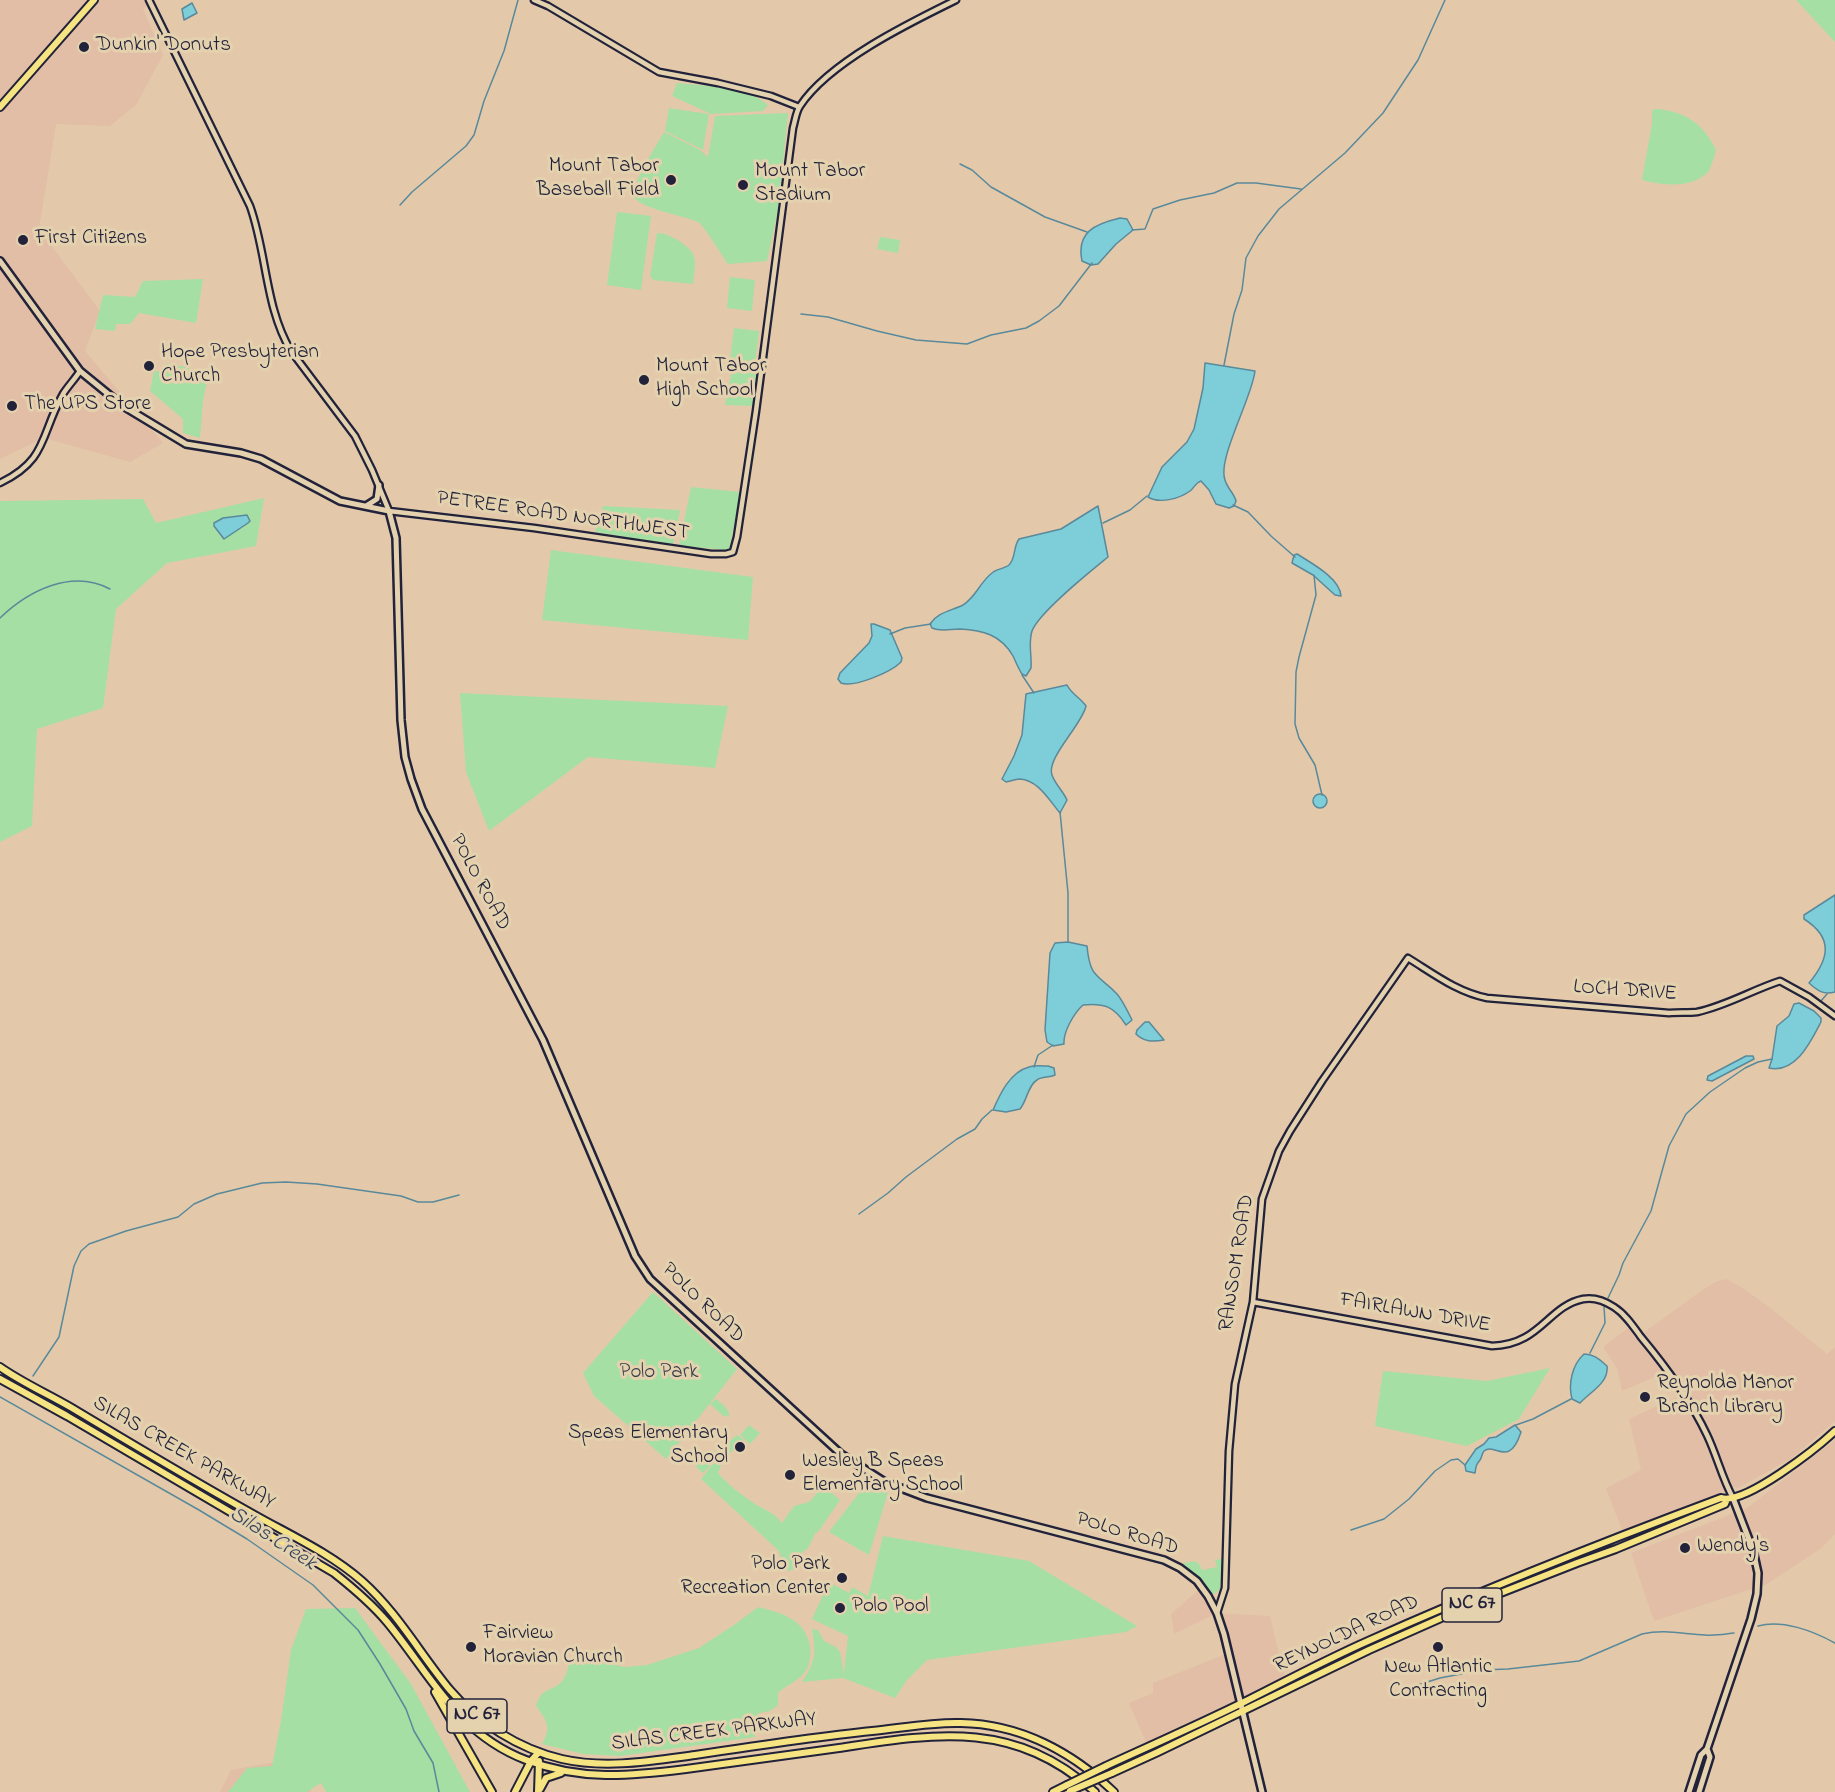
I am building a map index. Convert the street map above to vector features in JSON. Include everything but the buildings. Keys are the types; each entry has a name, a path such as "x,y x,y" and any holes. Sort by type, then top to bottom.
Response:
{"main road":[{"path":"0,107 94,0"},
{"path":"0,261 80,372 123,406 186,444 241,453 261,459 340,501 389,511"},
{"path":"364,506 377,499 379,485"},
{"name":"POLO ROAD","path":"389,511 396,538 402,739 411,779 430,825 543,1039 642,1269 670,1300 826,1442 868,1473 927,1498 1170,1563 1197,1581 1217,1613 1262,1792"},
{"name":"SILAS CREEK PARKWAY","path":"0,1367 294,1537 345,1569 361,1581 404,1626 452,1692 470,1710 491,1726 539,1752 582,1762 630,1762 813,1738 934,1724 962,1723 988,1725 1039,1740 1086,1767 1114,1792"},
{"name":"SILAS CREEK PARKWAY","path":"0,1379 334,1573 354,1589 386,1621 426,1676 468,1724 503,1749 531,1761 566,1772 591,1776 631,1775 868,1743 953,1735 978,1736 1022,1747 1052,1760 1095,1792"},
{"name":"REYNOLDA ROAD","path":"1068,1790 1106,1766 1475,1603 1667,1529 1725,1504 1730,1499 1793,1465 1835,1431"},
{"name":"REYNOLDA ROAD","path":"1053,1792 1068,1790 1112,1773 1241,1707 1303,1671 1368,1641 1549,1564 1721,1498 1730,1499"},
{"path":"1689,1792 1701,1755 1707,1749 1751,1620 1757,1594 1758,1573 1753,1550 1730,1499"},
{"name":"NC 67","path":"426,1676 492,1792"},
{"path":"1699,1792 1710,1757 1707,1749"},
{"path":"515,1792 531,1761 539,1752"},
{"path":"538,1792 539,1752"},
{"path":"538,1792 546,1778 555,1773 566,1772"}],"street":[{"path":"149,0 250,206 283,337 355,436 389,511"},
{"path":"534,0 659,72 718,83 799,107 829,76 869,47 956,0"},
{"name":"PETREE ROAD NORTHWEST","path":"389,511 534,528 711,554 733,552 754,421 790,148 799,107"},
{"path":"0,483 17,475 34,460 64,394 80,372"},
{"name":"RANSOM ROAD","path":"1217,1613 1226,1579 1229,1451 1235,1384 1253,1302 1262,1199 1279,1151 1322,1081 1408,958"},
{"name":"LOCH DRIVE","path":"1408,958 1443,981 1474,995 1487,998 1669,1013 1696,1012 1734,1000 1780,981 1835,1016"},
{"name":"FAIRLAWN DRIVE","path":"1253,1302 1496,1346 1520,1341 1569,1305 1582,1299 1594,1299 1615,1307 1669,1371 1707,1436 1730,1499"}],"shaded area":[{"path":"0,0 153,0 143,9 163,55 136,105 110,126 56,124 39,229 100,311 85,351 163,443 130,462 44,438 0,459"},
{"path":"1726,1279 1768,1306 1827,1354 1835,1347 1835,1421 1792,1458 1738,1488 1731,1486 1702,1419 1669,1366 1643,1333 1701,1291 1715,1282"},
{"path":"1632,1325 1669,1371 1622,1391 1617,1368 1603,1347"},
{"path":"1683,1394 1728,1490 1623,1533 1606,1488 1641,1470 1629,1419"},
{"path":"1835,1440 1835,1534 1820,1549 1767,1584 1654,1621 1631,1553 1747,1508"},
{"path":"1202,1587 1217,1613 1174,1634 1171,1614"},
{"path":"1217,1613 1270,1616 1287,1687 1274,1695 1241,1704 1148,1747 1129,1703 1153,1693 1153,1683 1228,1653"},
{"path":"276,1762 312,1792 220,1792 231,1770"}],"green space":[{"path":"1796,0 1835,0 1835,42"},
{"path":"677,83 737,90 768,105 763,111 711,114 672,96"},
{"path":"669,108 709,114 703,150 665,131"},
{"path":"1654,109 1675,112 1699,126 1716,150 1709,171 1694,181 1678,184 1642,179"},
{"name":"Mount Tabor Stadium","path":"788,113 778,210 767,261 728,264 701,224 652,208 636,200 631,194 664,132 700,150 708,157 715,116"},
{"path":"617,212 651,216 641,290 607,285"},
{"path":"657,233 676,239 689,248 695,262 693,284 653,280 650,276"},
{"path":"880,237 900,240 898,253 877,249"},
{"path":"730,277 755,280 752,311 727,308"},
{"path":"203,279 196,323 139,313 130,324 116,324 115,331 95,329 103,295 135,297 143,281"},
{"path":"734,328 759,331 755,363 730,360"},
{"path":"166,363 189,368 189,372 208,376 200,438 183,433 183,419 150,391 154,371 165,372"},
{"path":"733,365 759,367 753,406 725,405"},
{"path":"691,487 741,492 729,550 679,546"},
{"path":"264,498 256,546 167,563 116,609 103,708 37,729 32,826 0,842 0,501 143,499 156,523"},
{"path":"603,506 680,510 673,545 595,532"},
{"path":"551,550 753,577 748,640 542,620"},
{"path":"460,693 728,706 715,768 588,757 489,831 466,772"},
{"name":"Polo Park","path":"653,1292 737,1369 666,1459 594,1396 583,1373"},
{"path":"1550,1368 1519,1419 1467,1446 1375,1426 1383,1371 1487,1381"},
{"path":"716,1399 727,1409 729,1417 722,1415 710,1404"},
{"path":"749,1425 760,1433 750,1444 740,1435"},
{"path":"737,1435 744,1440 725,1459 718,1473 740,1494 773,1514 782,1523 794,1506 809,1502 824,1486 840,1500 816,1532 808,1548 798,1556 794,1569 788,1571 779,1562 781,1556 778,1550 701,1479 716,1460 713,1452"},
{"path":"711,1452 714,1458 703,1473 696,1467 702,1458"},
{"path":"869,1480 888,1492 869,1555 829,1532"},
{"path":"883,1536 1029,1561 1137,1626 1126,1632 927,1660 907,1680 895,1698 843,1678 802,1682 814,1657 812,1629 818,1630 824,1641 836,1647 840,1652 844,1674 848,1636 812,1619 829,1582 849,1593 852,1587 868,1596"},
{"path":"1222,1559 1221,1585 1216,1593 1212,1594 1183,1563 1197,1562 1202,1570 1217,1567 1215,1560"},
{"path":"758,1607 784,1615 798,1623 807,1637 810,1652 807,1669 778,1693 778,1705 770,1711 759,1713 753,1721 755,1737 620,1756 583,1754 542,1744 547,1733 547,1724 536,1706 538,1699 563,1680 571,1657 577,1656 624,1667 647,1665 699,1648"},
{"path":"355,1608 411,1684 470,1792 326,1792 321,1783 307,1792 228,1792 247,1768 272,1766 291,1650 306,1609"}],"water":[{"path":"192,3 197,13 184,20 182,9"},
{"path":"1120,218 1127,219 1133,230 1116,244 1098,264 1091,265 1082,261 1082,243 1089,231 1103,223"},
{"path":"1205,363 1255,371 1253,383 1226,458 1225,480 1236,501 1234,506 1229,508 1216,504 1201,481 1190,491 1175,498 1158,500 1148,497 1162,467 1187,442 1194,429 1203,388"},
{"path":"1098,506 1108,557 1066,592 1037,623 1031,636 1031,668 1026,676 1022,674 1008,649 997,638 984,632 932,628 930,624 937,617 963,605 992,573 1009,565 1019,539 1061,529"},
{"path":"247,515 250,521 224,539 214,526 214,523 223,518"},
{"path":"1297,554 1330,577 1336,583 1341,596 1335,595 1313,575 1292,563 1294,555"},
{"path":"871,624 890,630 902,658 901,662 872,678 854,683 841,683 838,679 840,673 869,643 872,636"},
{"path":"1067,685 1086,706 1054,760 1052,768 1053,778 1067,800 1060,813 1043,792 1032,783 1020,779 1006,782 1002,779 1022,735 1026,694"},
{"path":"1317,794 1323,794 1327,801 1323,808 1317,808 1313,804 1313,798"},
{"path":"1835,895 1835,992 1824,993 1809,983 1821,966 1825,949 1824,941 1814,926 1804,919 1804,915"},
{"path":"1068,942 1087,946 1090,965 1096,975 1117,994 1132,1020 1126,1025 1108,1007 1083,1005 1070,1023 1064,1044 1053,1046 1047,1042 1045,1030 1050,953 1055,943"},
{"path":"1799,1003 1814,1011 1821,1018 1821,1022 1795,1061 1779,1069 1769,1068 1777,1026 1789,1016 1794,1004"},
{"path":"1145,1022 1149,1022 1164,1040 1149,1041 1136,1034"},
{"path":"1746,1056 1753,1056 1754,1059 1712,1081 1707,1080 1708,1076"},
{"path":"1031,1066 1054,1068 1055,1075 1034,1082 1020,1109 1006,1112 993,1110 1002,1091 1016,1074"},
{"path":"1584,1354 1594,1356 1602,1362 1607,1366 1607,1372 1598,1387 1580,1403 1572,1399 1571,1381 1576,1364"},
{"path":"1515,1425 1521,1432 1512,1449 1502,1452 1488,1449 1484,1451 1475,1473 1466,1471 1465,1465 1476,1449 1489,1438 1496,1437"}],"waterway":[{"path":"400,205 466,146 474,135 484,101 504,51 518,0"},
{"path":"1224,365 1234,314 1242,290 1246,258 1258,236 1279,209 1345,153 1383,113 1418,60 1445,0"},
{"path":"960,164 972,170 991,187 1045,217 1087,232"},
{"path":"1132,230 1145,229 1153,209 1180,200 1214,193 1237,183 1301,189"},
{"path":"801,314 828,317 916,340 967,344 991,335 1026,328 1039,321 1059,306 1092,263"},
{"path":"1103,523 1130,510 1147,496"},
{"path":"1233,505 1248,512 1295,557"},
{"path":"1314,575 1316,595 1296,672 1295,724 1299,738 1315,765 1322,795"},
{"path":"0,618 38,591 66,582 96,583 110,589"},
{"path":"890,634 905,628 931,624"},
{"path":"1022,675 1034,693"},
{"path":"1060,812 1068,893 1068,942"},
{"path":"1821,1001 1827,994"},
{"path":"1034,1067 1038,1055 1053,1045"},
{"path":"1608,1298 1623,1263 1651,1211 1669,1146 1686,1114 1710,1092 1745,1068 1772,1059"},
{"path":"859,1214 957,1139 975,1129 992,1110"},
{"path":"33,1376 59,1337 74,1266 81,1251 89,1244 178,1217 194,1204 217,1194 262,1183 317,1184 401,1196 418,1202 433,1202 459,1195"},
{"path":"1590,1353 1605,1323 1604,1306"},
{"name":"Silas Creek","path":"0,1397 199,1510 247,1539 313,1585 358,1630 380,1664 433,1763 439,1792"},
{"path":"1516,1425 1533,1419 1571,1399"},
{"path":"1351,1530 1384,1519 1409,1499 1435,1471 1451,1460 1458,1459 1465,1465"},
{"path":"1758,1626 1777,1624 1797,1627 1835,1643"},
{"path":"1408,1688 1440,1678 1482,1670 1579,1661 1642,1634 1666,1632 1720,1635 1734,1633"}],"place":[{"name":"Dunkin' Donuts","path":"84,47"},
{"name":"Mount Tabor Baseball Field","path":"671,180"},
{"name":"Mount Tabor Stadium","path":"743,185"},
{"name":"First Citizens","path":"23,240"},
{"name":"Hope Presbyterian Church","path":"149,366"},
{"name":"Mount Tabor High School","path":"644,380"},
{"name":"The UPS Store","path":"12,406"},
{"name":"Reynolda Manor Branch Library","path":"1645,1397"},
{"name":"Speas Elementary School","path":"740,1447"},
{"name":"Wesley B Speas Elementary School","path":"790,1475"},
{"name":"Wendy's","path":"1685,1548"},
{"name":"Polo Park Recreation Center","path":"842,1578"},
{"name":"Polo Pool","path":"840,1608"},
{"name":"Fairview Moravian Church","path":"471,1647"},
{"name":"New Atlantic Contracting","path":"1438,1647"}]}
